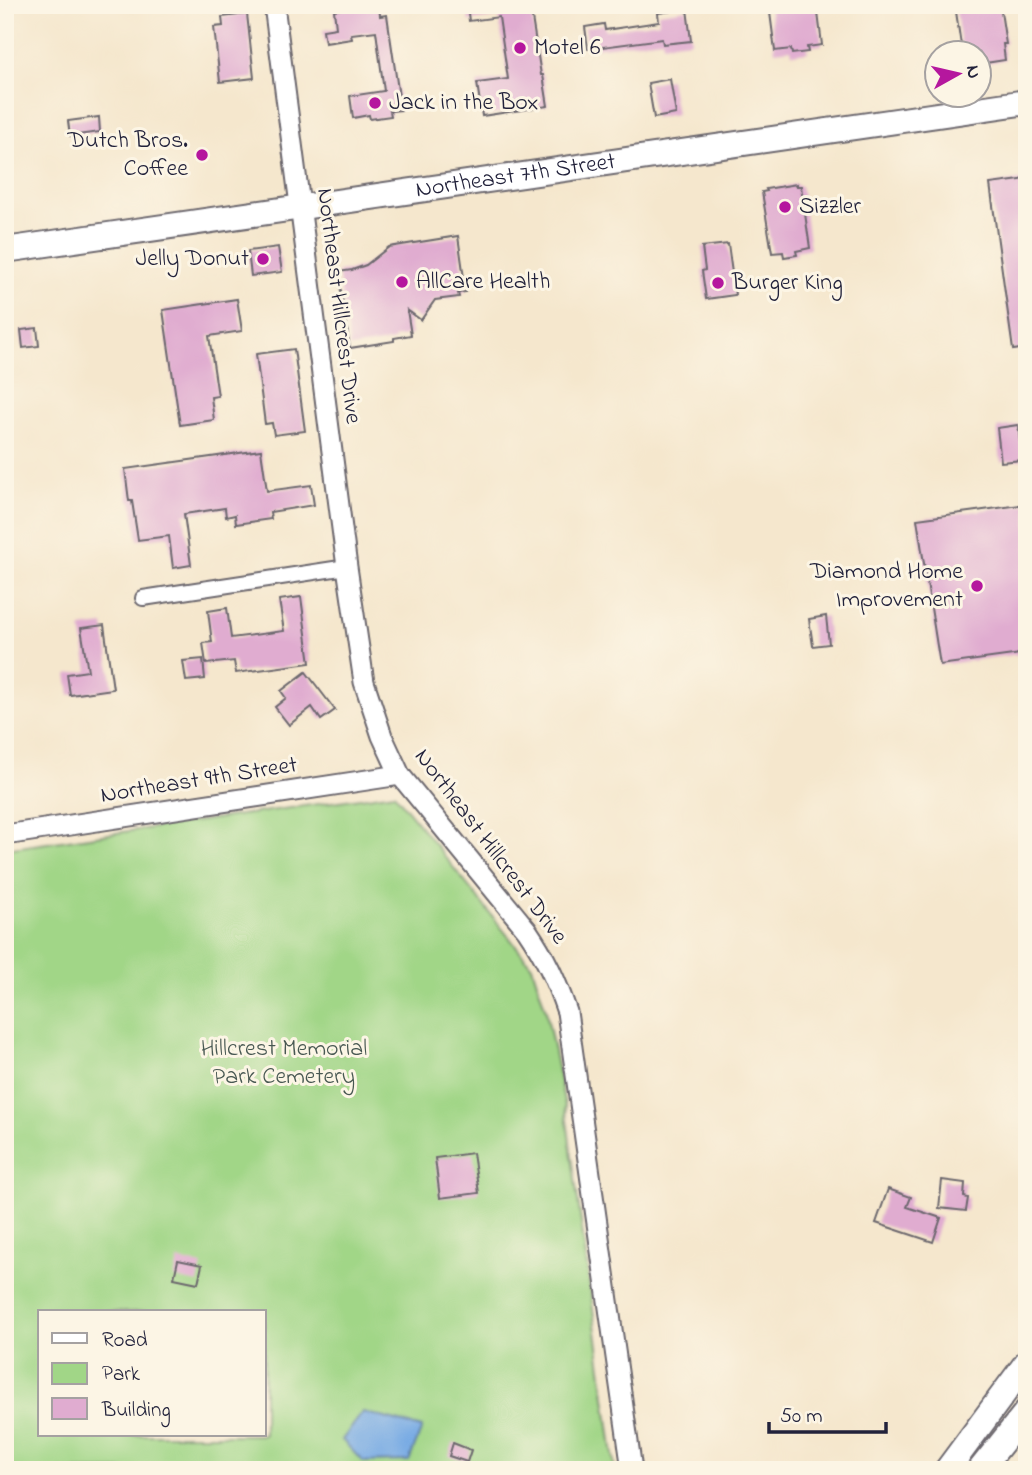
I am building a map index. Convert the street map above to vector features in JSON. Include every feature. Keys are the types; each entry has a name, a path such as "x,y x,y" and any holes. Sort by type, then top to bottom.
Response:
{"highway":[{"name":"Northeast 7th Street","path":"5,250 1027,102"},
{"path":"947,1470 1027,1362"},
{"path":"980,1470 1027,1412"}],"street":[{"name":"Northeast Hillcrest Drive","path":"274,5 364,682 382,736 400,775 527,930 552,971 567,1012 632,1470"},
{"path":"143,598 347,567"},
{"name":"Northeast 9th Street","path":"5,835 400,775"}],"green space":[{"name":"Hillcrest Memorial Park Cemetery","path":"394,793 532,966 546,1011 565,1106 615,1470 5,1470 5,849"}],"water":[{"path":"363,1412 422,1428 409,1461 363,1462 342,1440"}],"building":[{"path":"379,5 380,16 387,15 401,110 390,111 391,116 370,119 369,115 353,118 350,96 384,91 376,31 351,34 352,39 325,43 323,30 336,28 334,10"},
{"name":"Motel 6","path":"467,5 530,5 548,106 482,116 477,83 508,79 499,17 469,21"},
{"path":"769,5 817,5 822,45 807,47 808,52 792,54 791,49 775,51"},
{"path":"955,5 1000,5 1006,44 1003,44 1005,60 993,62 993,38 960,38"},
{"path":"687,9 691,41 663,44 662,39 588,49 585,27 604,24 605,30 659,22 658,13"},
{"path":"247,14 254,78 220,82 214,27 223,26 222,17"},
{"path":"670,79 676,114 654,118 648,83"},
{"path":"99,117 100,132 70,136 68,121"},
{"path":"1027,179 1027,348 1013,350 990,184"},
{"name":"Sizzler","path":"797,184 801,186 810,248 796,251 797,255 784,257 783,252 772,253 762,192"},
{"name":"AllCare Health","path":"458,236 466,292 458,293 459,297 435,300 421,320 407,310 411,335 394,338 394,341 350,348 338,272 366,265 389,247"},
{"name":"Burger King","path":"728,244 735,295 706,299 702,247"},
{"path":"278,247 282,272 251,276 248,251"},
{"path":"237,299 242,331 209,336 218,396 211,397 214,420 180,425 163,310"},
{"path":"37,328 39,346 23,348 21,330"},
{"path":"294,349 305,431 274,435 272,423 265,424 256,354"},
{"path":"1018,425 1022,460 1001,462 997,428"},
{"path":"261,450 267,491 311,485 314,505 270,512 271,519 236,524 235,515 226,517 225,508 184,514 191,565 173,568 169,536 138,540 125,469"},
{"name":"Diamond Home Improvement","path":"1027,504 1027,653 940,665 917,519"},
{"path":"301,597 310,663 236,673 234,661 206,664 203,643 212,642 208,611 227,608 231,638 284,631 279,600"},
{"path":"826,616 829,644 813,646 809,619"},
{"path":"104,625 113,689 70,695 67,674 88,671 81,628"},
{"path":"203,659 205,679 186,681 183,661"},
{"path":"306,672 335,710 321,720 312,707 289,725 275,707 286,698 281,691"},
{"path":"473,1153 479,1193 440,1198 435,1158"},
{"path":"942,1180 965,1183 964,1197 968,1198 966,1211 939,1208"},
{"path":"888,1189 911,1197 907,1207 941,1218 933,1242 876,1223"},
{"path":"178,1260 202,1265 198,1283 174,1278"},
{"path":"453,1443 471,1450 467,1462 449,1456"}],"place":[{"name":"Motel 6","path":"520,48"},
{"name":"Jack in the Box","path":"375,103"},
{"name":"Dutch Bros. Coffee","path":"202,155"},
{"name":"Sizzler","path":"785,207"},
{"name":"Jelly Donut","path":"263,259"},
{"name":"AllCare Health","path":"402,282"},
{"name":"Burger King","path":"718,283"},
{"name":"Diamond Home Improvement","path":"977,586"}]}
